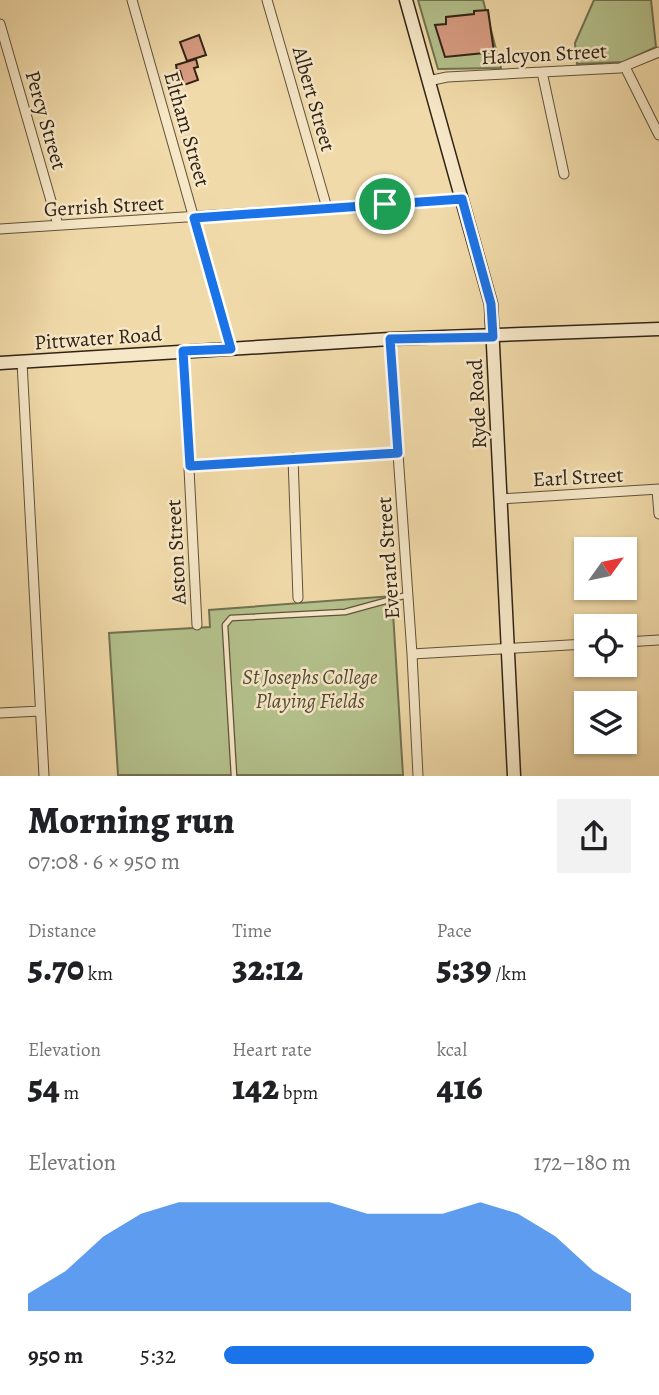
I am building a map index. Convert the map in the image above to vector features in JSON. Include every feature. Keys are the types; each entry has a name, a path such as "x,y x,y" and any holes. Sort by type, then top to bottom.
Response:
{"main road":[{"name":"Ryde Road","path":"406,0 491,304 514,775"},
{"name":"Pittwater Road","path":"0,363 390,339 659,330"}],"street":[{"name":"Eltham Street","path":"132,0 231,349"},
{"name":"Albert Street","path":"267,0 327,208"},
{"name":"Percy Street","path":"0,24 58,225"},
{"name":"Halcyon Street","path":"428,80 625,67 659,52"},
{"path":"625,67 659,135"},
{"path":"542,72 564,174"},
{"name":"Gerrish Street","path":"0,229 462,199"},
{"name":"Everard Street","path":"390,339 418,775"},
{"name":"Aston Street","path":"183,351 197,625"},
{"path":"22,362 44,775"},
{"path":"190,466 398,453"},
{"path":"293,458 298,598"},
{"path":"658,490 659,514"},
{"name":"Earl Street","path":"500,499 658,490"},
{"path":"637,641 659,640"},
{"path":"412,654 574,645"},
{"path":"0,713 40,711"}],"lane":[{"path":"234,775 225,625 231,618 345,612 408,595"}],"green space":[{"path":"418,0 483,0 501,68 438,69"},
{"path":"594,0 651,0 656,47 623,62 577,64 575,43"},
{"name":"St Josephs College Playing Fields","path":"392,596 403,775 118,775 109,633 210,627 209,610"}],"building":[{"path":"488,10 494,52 445,57 435,25 446,24 446,17"},
{"path":"199,35 206,55 187,61 180,42"},
{"path":"196,59 198,67 194,68 198,80 184,85 176,65"}],"route":[{"path":"462,199 491,304 493,337 390,339 398,453 190,466 183,351 231,349 194,218 385,204 462,199"}]}
